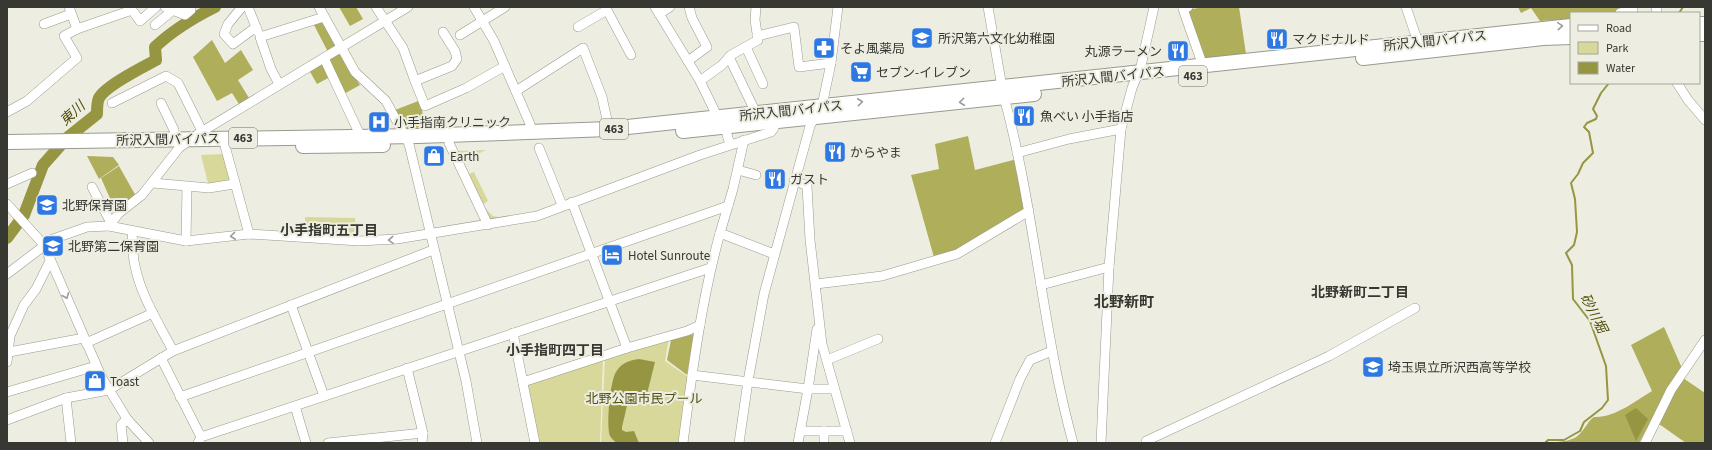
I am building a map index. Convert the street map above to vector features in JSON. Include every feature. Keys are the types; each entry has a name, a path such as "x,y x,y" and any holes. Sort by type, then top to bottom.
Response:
{"highway":[{"name":"所沢入間バイパス","path":"1136,78 1203,66 1570,26"},
{"name":"所沢入間バイパス","path":"7,150 43,149 76,144 177,144 225,146 407,140 722,122 1136,78 1570,36"},
{"name":"所沢入間バイパス","path":"177,144 191,139 360,135 449,143 536,142 635,136 722,122 756,113 818,112"},
{"name":"所沢入間バイパス","path":"7,142 55,140 76,144"}],"street":[{"path":"7,112 27,101 77,58 64,36 118,11 132,10 140,21 156,7"},
{"path":"242,7 228,24 224,34 233,44 256,27"},
{"path":"248,7 271,69 279,84"},
{"path":"319,7 355,72 386,101 407,140 472,406 477,443"},
{"path":"376,7 387,22 402,48 425,106 466,88 505,66"},
{"path":"191,139 279,84 387,22 408,7"},
{"path":"474,7 483,20 505,66 532,133"},
{"path":"670,7 657,10 700,81 722,122 730,145"},
{"path":"688,61 707,47 692,18 689,7"},
{"path":"700,81 729,57 758,40 755,20 756,7"},
{"path":"739,443 756,331 774,254 794,180 810,126 818,112 831,63 838,7"},
{"path":"988,7 1003,92 1029,211 1052,351 1064,410 1073,443"},
{"path":"1101,443 1109,267 1121,129 1154,7"},
{"path":"1406,7 1418,42"},
{"path":"155,25 173,8"},
{"path":"460,35 503,8"},
{"path":"578,28 609,8 631,55"},
{"path":"1184,8 1203,66"},
{"path":"1625,12 1635,10"},
{"path":"44,24 70,11 77,29"},
{"path":"260,37 324,17"},
{"path":"757,36 794,26 799,66 831,63"},
{"path":"416,81 452,66 458,59 455,51 443,32"},
{"path":"746,47 763,84"},
{"path":"516,91 583,48 602,97 609,129"},
{"path":"729,57 756,113"},
{"path":"324,58 360,135"},
{"path":"112,103 166,76 178,83 202,131"},
{"path":"1678,84 1688,100 1705,119"},
{"path":"110,224 119,213 142,195 153,183 177,144 174,130 161,103"},
{"path":"8,271 53,239 87,227 110,224 132,231 186,241 249,234 359,241 397,240 537,216 562,205 744,140 771,132 774,128"},
{"path":"1017,153 1069,139 1121,129"},
{"path":"683,443 692,375 710,268 738,170 744,140"},
{"path":"449,143 488,225"},
{"path":"225,146 234,184 249,234"},
{"path":"539,148 562,205"},
{"path":"738,170 756,175"},
{"path":"7,184 32,173"},
{"path":"794,180 807,186 810,240 822,344 850,443"},
{"path":"153,183 209,188 234,184"},
{"path":"92,187 110,224"},
{"path":"186,241 187,187"},
{"path":"572,202 627,348"},
{"path":"7,204 17,217 44,245 96,366 127,419 149,443"},
{"path":"180,397 728,206"},
{"path":"816,284 882,276 957,254 1029,211"},
{"path":"132,231 134,264 139,281 153,313 173,351"},
{"path":"720,233 774,254"},
{"path":"7,420 66,398 109,390 173,351 433,250"},
{"path":"7,362 10,336 24,304 36,290 50,261"},
{"path":"1042,285 1109,267"},
{"path":"161,358 200,440 407,368 710,268"},
{"path":"291,306 324,396"},
{"path":"1147,443 1146,441 1329,356 1415,308"},
{"path":"798,443 808,389 819,312"},
{"path":"9,352 85,340 153,313"},
{"path":"523,382 627,348 687,331 700,325"},
{"path":"513,334 535,443"},
{"path":"827,360 878,339"},
{"path":"1645,443 1671,390 1705,340"},
{"path":"995,443 1020,379 1030,360 1052,351"},
{"path":"7,392 96,366"},
{"path":"407,368 423,433 422,443"},
{"path":"692,375 808,389 834,389"},
{"path":"66,398 71,443"},
{"path":"295,406 306,443"},
{"path":"123,443 121,426 127,419"},
{"path":"800,431 847,431"},
{"path":"824,431 824,443"},
{"path":"328,443 423,433"}],"green space":[{"path":"486,150 463,161 469,174 474,172 488,201 482,205 493,216 505,219 493,220 485,214 455,151"},
{"path":"226,154 232,183 209,187 201,155"},
{"path":"305,217 355,218 357,238 306,235"},
{"name":"北野公園市民プール","path":"669,338 665,361 688,377 679,443 601,443 605,357"},
{"path":"603,358 600,443 537,443 524,382"}],"shaded area":[{"path":"339,7 356,7 363,19 350,26"},
{"path":"1205,7 1239,7 1246,54 1205,58 1187,13 1192,9"},
{"path":"1518,7 1625,7 1624,10 1619,12 1570,12 1570,19 1540,21 1531,8 1521,13"},
{"path":"322,20 338,46 328,52 313,23"},
{"path":"212,40 225,63 241,50 253,70 238,80 249,98 239,104 232,93 217,101 193,57"},
{"path":"337,54 341,55 360,85 342,95 328,60"},
{"path":"322,62 330,77 317,84 309,70"},
{"path":"421,100 423,117 435,127 404,128 395,110"},
{"path":"968,136 975,170 1017,159 1027,210 957,254 935,261 911,175 939,169 935,144"},
{"path":"87,156 113,157 119,165 99,179"},
{"path":"119,166 137,198 117,214 101,178"},
{"path":"1664,327 1681,366 1683,378 1705,393 1705,443 1686,443 1652,419 1639,443 1550,443 1576,437 1594,417 1602,417 1617,412 1652,391 1631,345"},
{"path":"694,334 687,375 667,360 671,340"}],"water":[{"path":"639,359 655,362 647,394 634,392 630,393 622,430 626,432 634,431 639,443 617,443 610,436 608,423 612,384 616,372 623,364"},
{"path":"1636,408 1648,419 1636,441 1625,415"}],"waterway":[{"name":"東川","path":"7,238 24,215 43,165 67,138 97,114 98,100 103,93 125,77 156,60 155,47 169,35 215,7"},
{"name":"砂川堀","path":"1680,12 1683,7"},
{"name":"砂川堀","path":"1545,443 1548,440 1564,440 1580,431 1584,422 1602,408 1608,400 1606,366 1590,321 1573,299 1572,265 1566,253 1574,245 1577,232 1575,199 1571,183 1578,174 1583,163 1593,153 1589,132 1584,127 1587,123 1596,119 1597,116 1593,109 1601,93 1608,84"}],"place":[{"name":"所沢第六文化幼稚園","path":"922,38"},
{"name":"マクドナルド","path":"1277,39"},
{"name":"そよ風薬局","path":"824,48"},
{"name":"丸源ラーメン","path":"1178,51"},
{"name":"セブン-イレブン","path":"861,72"},
{"name":"魚べい 小手指店","path":"1024,116"},
{"name":"小手指南クリニック","path":"379,122"},
{"name":"からやま","path":"835,152"},
{"name":"Earth","path":"434,156"},
{"name":"ガスト","path":"775,179"},
{"name":"北野保育園","path":"47,205"},
{"name":"北野第二保育園","path":"53,246"},
{"name":"Hotel Sunroute","path":"612,255"},
{"name":"埼玉県立所沢西高等学校","path":"1373,367"},
{"name":"Toast","path":"95,381"}],"district":[{"name":"小手指町五丁目","path":"329,230"},
{"name":"北野新町二丁目","path":"1360,292"},
{"name":"北野新町","path":"1124,302"},
{"name":"小手指町四丁目","path":"555,350"}]}
